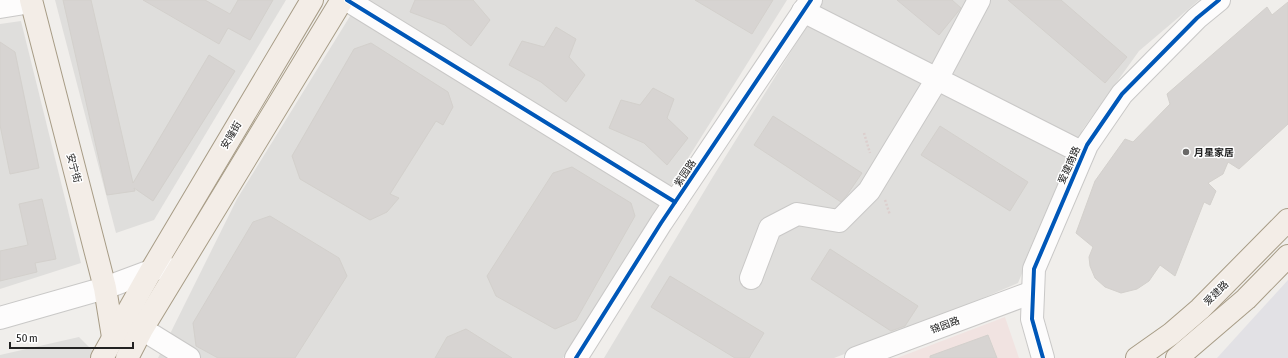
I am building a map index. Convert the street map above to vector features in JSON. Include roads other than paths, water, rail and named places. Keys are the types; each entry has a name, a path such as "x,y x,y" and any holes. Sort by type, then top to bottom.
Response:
{"main road":[{"name":"安隆街","path":"151,271 312,0"},
{"path":"127,358 142,329 342,0"},
{"name":"安宁街","path":"31,1 105,288 113,337"},
{"name":"爱建路","path":"1137,358 1171,334 1200,308 1288,220"},
{"path":"1177,358 1241,303 1288,256"},
{"path":"102,358 151,271"}],"street":[{"path":"347,0 675,202"},
{"path":"751,278 770,228 797,214 839,221 869,191 937,79 980,0"},
{"name":"爱建南路","path":"1043,358 1032,319 1034,268 1087,144 1122,94 1197,18 1219,0"},
{"path":"0,7 31,1"},
{"path":"807,5 937,79 1083,153"},
{"name":"紫园路","path":"576,358 675,202 807,5"},
{"path":"0,318 105,288 187,257"},
{"name":"锦园路","path":"856,358 1033,292"},
{"path":"142,329 189,358"}],"place":[{"name":"月星家居","path":"1186,152"}]}
